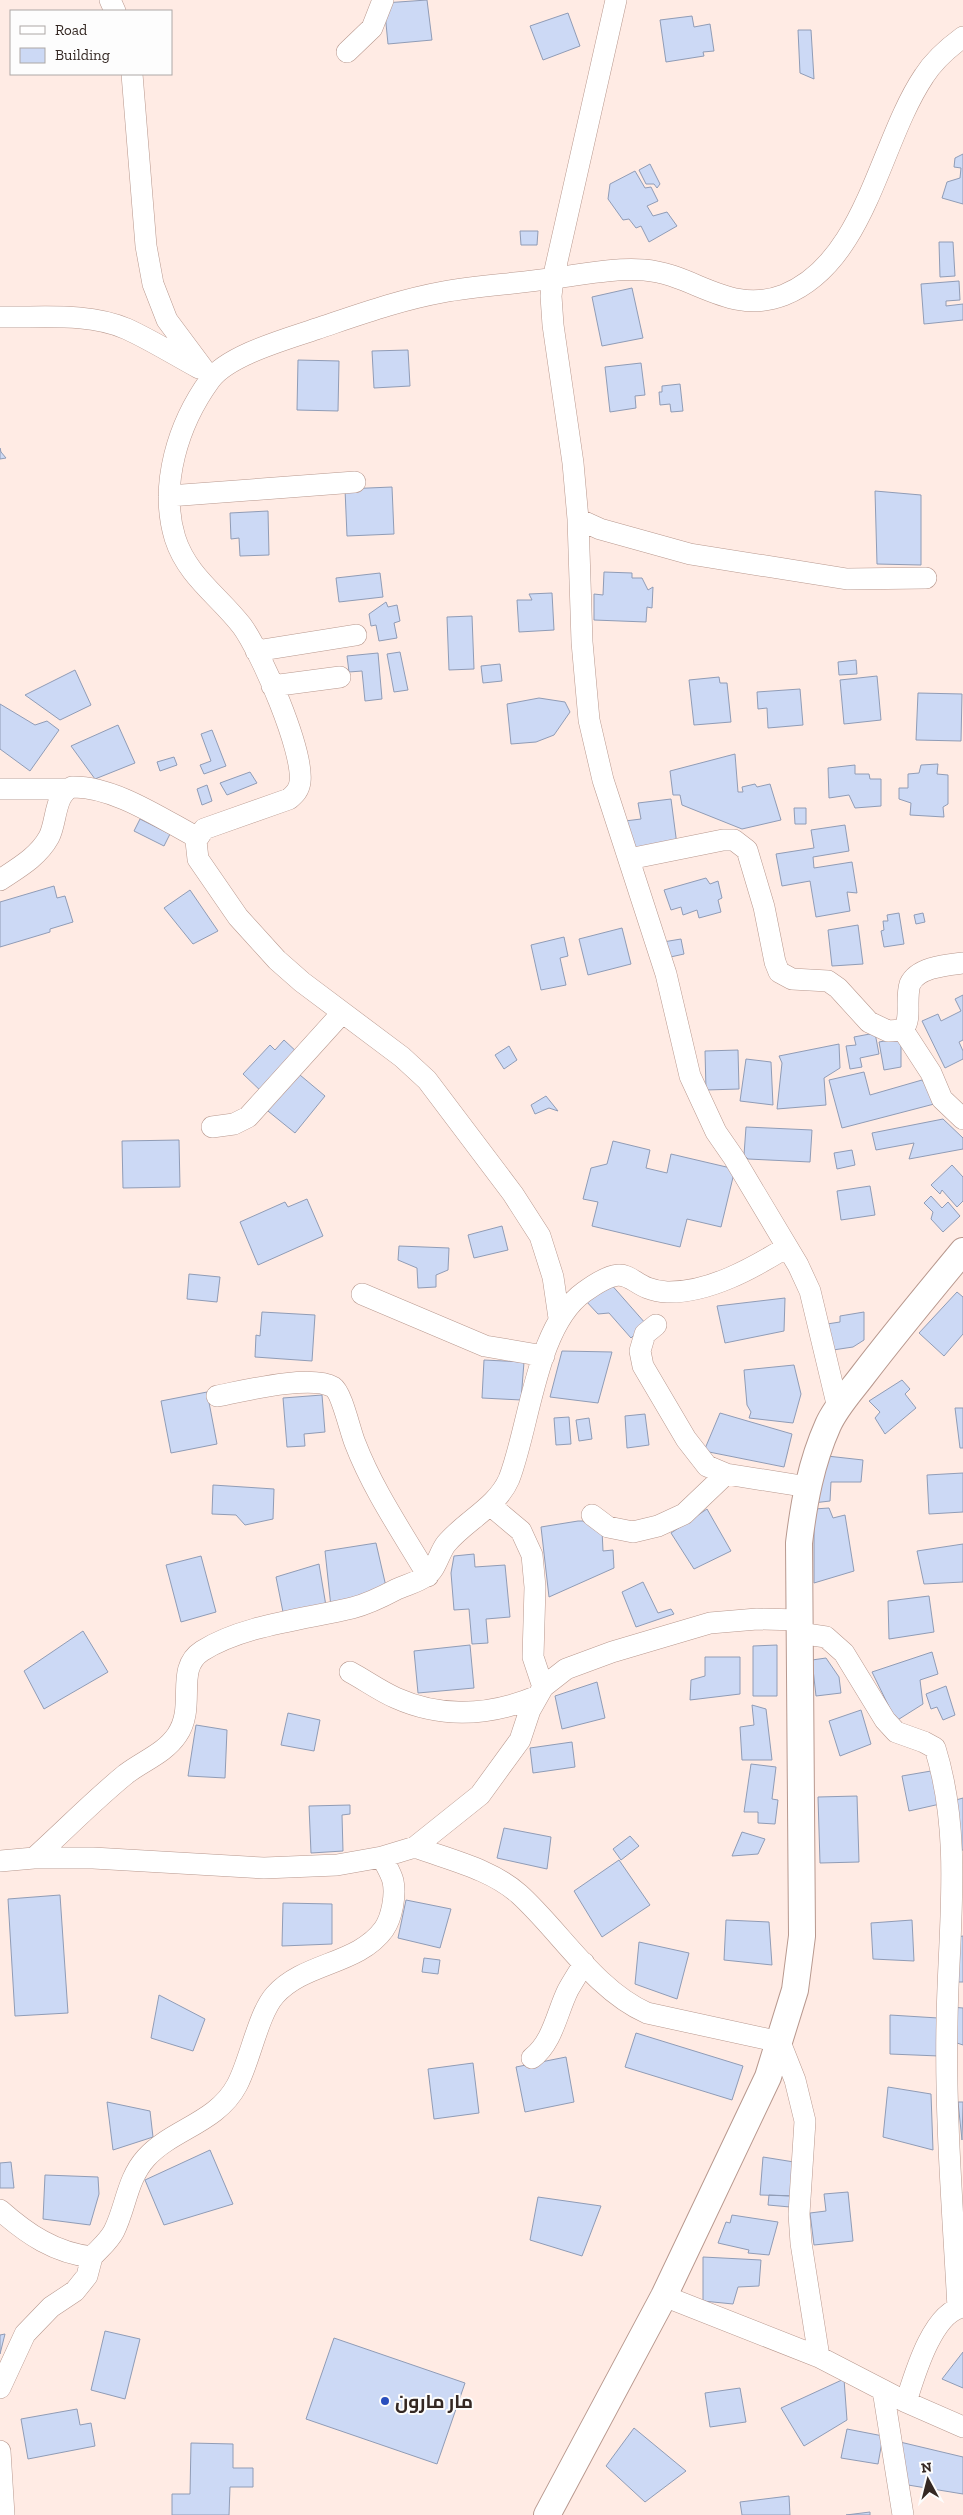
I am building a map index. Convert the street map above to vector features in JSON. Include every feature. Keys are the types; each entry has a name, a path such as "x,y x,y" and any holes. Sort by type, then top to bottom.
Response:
{"main road":[{"path":"547,2515 664,2296 768,2077 795,1990 802,1936 799,1543 808,1487 829,1424 838,1408 886,1344 963,1251"}],"street":[{"path":"347,52 372,28 383,0"},
{"path":"616,0 553,279 551,296 553,325 573,463 578,518 582,642 589,720 603,780 666,974 690,1076 702,1106 798,1265 810,1292 838,1408"},
{"path":"558,1318 554,1277 540,1236 512,1194 427,1080 402,1057 342,1013 277,960 238,917 200,866 196,850 198,838 204,829 288,799 298,789 300,773 272,686 244,629 184,562 175,537 169,496 174,454 209,374 254,351 366,310 444,292 553,279 613,269 649,271 720,297 743,301 771,299 800,287 814,278 843,246 910,99 925,74 945,50 963,37"},
{"path":"132,75 146,246 153,284 168,320 209,374"},
{"path":"2,320 57,317 97,320 126,328 209,374"},
{"path":"169,496 355,482"},
{"path":"578,518 600,529 690,554 847,579 926,578"},
{"path":"256,651 356,636"},
{"path":"272,686 340,677"},
{"path":"0,788 67,789 81,787 135,805 198,838"},
{"path":"0,880 36,855 44,845 51,834 62,794 67,789"},
{"path":"629,859 730,839 742,844 751,862 764,907 775,962 780,972 792,980 828,981 838,988 869,1022 888,1032 903,1030 908,1023 911,982 924,972 963,962"},
{"path":"212,1127 234,1124 248,1117 342,1013"},
{"path":"903,1030 931,1073 942,1099 963,1119"},
{"path":"34,1858 128,1773 159,1753 177,1735 186,1715 188,1696 186,1672 192,1660 201,1652 228,1639 270,1626 318,1614 354,1608 381,1598 428,1576 445,1545 490,1505 508,1481 544,1356 558,1318 568,1305 582,1293 610,1276 620,1274 655,1290 668,1292 698,1288 734,1275 787,1247"},
{"path":"362,1294 486,1346 544,1356"},
{"path":"656,1325 645,1334 640,1351 643,1366 696,1453 707,1466 726,1474 808,1487"},
{"path":"217,1396 281,1384 317,1383 333,1387 341,1397 346,1419 367,1475 428,1576"},
{"path":"592,1515 608,1528 633,1532 658,1526 684,1514 726,1474"},
{"path":"0,1861 34,1858 93,1858 264,1868 337,1865 382,1857 415,1847 480,1795 520,1740 530,1710 541,1691 533,1657 534,1587 532,1555 521,1531 490,1505"},
{"path":"350,1672 394,1698 424,1708 444,1711 482,1712 520,1703 541,1691 566,1669 612,1652 710,1623 757,1619 799,1626 826,1637 844,1653 885,1720 896,1732 935,1748 944,1776 952,1851 960,2308 945,2318 932,2336 917,2368 906,2402"},
{"path":"415,1847 479,1870 500,1880 518,1893 621,1999 647,2013 780,2042 796,2080 805,2121 799,2214 801,2242 819,2357"},
{"path":"0,2388 25,2334 51,2307 74,2291 87,2276 92,2257 114,2232 129,2185 144,2160 156,2148 202,2121 222,2104 236,2086 273,1996 289,1982 312,1969 367,1947 384,1928 393,1904 393,1881 382,1857"},
{"path":"532,2058 540,2051 553,2027 568,1991 584,1963"},
{"path":"0,2210 31,2235 52,2247 72,2254 92,2257"},
{"path":"664,2296 819,2357 906,2402 963,2427"},
{"path":"883,2390 903,2515"},
{"path":"0,2451 4,2515"}],"building":[{"path":"427,0 432,40 388,44 384,3"},
{"path":"568,13 580,46 543,60 530,26"},
{"path":"692,16 694,27 710,24 714,51 703,52 704,56 666,62 660,20"},
{"path":"798,30 811,30 814,79 800,73"},
{"path":"963,154 963,204 942,198 947,182 960,178 961,168 954,167 955,158"},
{"path":"650,164 660,184 657,188 654,184 646,184 639,170"},
{"path":"635,171 645,188 651,187 658,201 647,206 653,216 667,212 677,226 649,242 641,226 636,228 629,219 623,220 608,199 610,184"},
{"path":"520,231 538,231 537,245 521,245"},
{"path":"939,242 953,242 955,276 940,277"},
{"path":"959,281 960,300 946,301 946,306 963,304 963,320 924,324 921,284"},
{"path":"632,288 643,338 602,346 592,297"},
{"path":"408,350 410,386 374,388 372,351"},
{"path":"298,360 339,361 338,411 297,410"},
{"path":"641,363 645,395 635,396 636,408 610,412 605,367"},
{"path":"680,384 683,411 671,412 670,404 660,405 659,392 662,392 662,386"},
{"path":"0,448 1,452 6,458 0,459"},
{"path":"392,487 394,534 347,536 345,489"},
{"path":"875,491 921,495 921,565 877,564"},
{"path":"268,511 269,555 240,556 239,538 231,539 230,513"},
{"path":"604,572 632,573 632,578 642,578 648,590 653,587 652,608 647,607 646,622 594,620 594,594 603,595"},
{"path":"380,573 383,597 339,602 336,578"},
{"path":"552,593 554,630 519,632 517,600 532,600 529,594"},
{"path":"386,602 388,607 397,605 400,621 394,623 397,638 379,641 376,625 371,626 369,614"},
{"path":"472,616 474,669 449,670 447,617"},
{"path":"400,652 408,690 394,692 387,654"},
{"path":"378,653 382,699 365,701 362,671 349,672 347,656"},
{"path":"856,660 857,674 839,675 838,662"},
{"path":"500,664 502,681 483,683 481,666"},
{"path":"75,670 91,705 60,720 25,695"},
{"path":"877,676 881,720 844,724 840,680"},
{"path":"719,677 720,683 727,683 731,722 694,725 689,680"},
{"path":"800,689 803,725 768,728 767,708 758,709 757,692"},
{"path":"918,693 962,694 961,741 916,740"},
{"path":"539,698 565,702 570,712 554,735 536,742 511,744 507,704"},
{"path":"0,704 35,725 47,721 59,730 30,771 0,749"},
{"path":"118,725 135,763 95,779 71,746"},
{"path":"212,730 226,766 204,774 200,765 211,761 201,734"},
{"path":"735,754 738,792 743,792 742,787 755,784 757,787 770,784 781,820 742,829 682,805 680,795 673,795 670,771"},
{"path":"174,757 177,765 160,771 157,762"},
{"path":"938,764 937,774 948,775 948,804 943,807 944,817 910,815 911,803 899,799 899,788 908,788 908,774 919,773 921,765"},
{"path":"855,765 855,774 869,774 870,779 881,779 881,806 855,808 849,795 829,798 828,768"},
{"path":"250,772 257,783 227,795 220,783"},
{"path":"207,785 212,801 202,805 197,789"},
{"path":"671,799 677,845 630,852 625,821 641,819 638,803"},
{"path":"794,808 806,808 806,824 795,824"},
{"path":"140,819 170,834 164,846 134,831"},
{"path":"845,825 849,851 813,857 814,868 852,862 857,893 847,892 850,911 816,917 810,881 782,886 776,854 814,848 811,830"},
{"path":"706,878 710,884 718,881 722,898 718,900 721,912 699,918 697,910 683,915 681,907 671,910 664,890"},
{"path":"54,886 57,898 65,896 73,922 50,929 50,932 0,947 0,902"},
{"path":"190,890 218,931 193,944 164,908"},
{"path":"899,913 904,944 884,947 881,931 884,930 883,921 888,921 887,915"},
{"path":"923,913 925,922 916,924 914,915"},
{"path":"858,925 863,964 832,966 828,930"},
{"path":"622,928 631,964 588,975 579,939"},
{"path":"564,937 568,956 560,958 566,985 541,990 531,945"},
{"path":"681,939 684,954 666,958 663,942"},
{"path":"963,995 963,1040 959,1042 963,1051 963,1059 945,1068 922,1021 938,1014 941,1021 961,1011 955,999"},
{"path":"875,1033 879,1054 860,1058 862,1067 850,1069 846,1046 856,1045 854,1037"},
{"path":"901,1038 901,1067 884,1070 879,1042"},
{"path":"284,1040 299,1054 263,1093 243,1074 270,1045 275,1050"},
{"path":"839,1044 840,1068 824,1078 826,1105 777,1109 782,1063 779,1056"},
{"path":"509,1046 517,1060 504,1069 495,1055"},
{"path":"738,1050 739,1089 706,1090 705,1051"},
{"path":"746,1059 771,1062 773,1105 740,1101"},
{"path":"294,1070 325,1096 295,1133 263,1107"},
{"path":"864,1072 870,1095 922,1080 938,1103 842,1128 829,1080"},
{"path":"546,1096 558,1111 549,1108 535,1114 531,1105"},
{"path":"943,1119 963,1138 963,1149 909,1159 914,1143 876,1150 872,1133"},
{"path":"746,1127 812,1130 810,1162 748,1159 744,1155"},
{"path":"179,1140 180,1187 123,1188 122,1141"},
{"path":"613,1141 650,1150 646,1168 667,1173 671,1154 735,1169 721,1227 687,1219 680,1247 592,1226 598,1202 583,1199 591,1168 607,1164"},
{"path":"852,1150 855,1165 837,1169 834,1153"},
{"path":"952,1165 963,1177 963,1201 957,1207 942,1190 940,1194 931,1185"},
{"path":"870,1186 875,1215 841,1220 837,1191"},
{"path":"931,1196 942,1208 948,1202 960,1216 943,1232 931,1219 933,1212 924,1203"},
{"path":"307,1199 323,1236 258,1265 240,1222 285,1202 288,1207"},
{"path":"502,1226 508,1250 474,1258 468,1235"},
{"path":"399,1246 449,1248 448,1270 436,1275 436,1287 418,1288 417,1268 398,1260"},
{"path":"189,1274 220,1277 217,1302 187,1299"},
{"path":"609,1282 646,1324 631,1338 609,1313 598,1314 585,1300"},
{"path":"957,1292 963,1297 963,1334 944,1356 919,1333"},
{"path":"785,1298 784,1331 725,1343 717,1306"},
{"path":"262,1312 315,1315 312,1361 255,1357 256,1335 260,1336"},
{"path":"864,1312 864,1340 853,1347 833,1350 827,1324 840,1322 840,1316"},
{"path":"562,1351 612,1352 598,1403 550,1397"},
{"path":"484,1360 524,1362 521,1400 482,1398"},
{"path":"794,1365 801,1394 793,1423 749,1418 751,1412 747,1405 744,1370"},
{"path":"902,1380 910,1389 905,1394 916,1408 885,1434 875,1418 880,1412 869,1401"},
{"path":"207,1392 217,1444 171,1453 161,1401"},
{"path":"322,1395 325,1432 304,1434 305,1446 287,1447 283,1398"},
{"path":"955,1408 963,1408 963,1448 960,1448"},
{"path":"720,1413 792,1434 784,1467 704,1451"},
{"path":"645,1414 649,1445 627,1448 625,1416"},
{"path":"569,1417 571,1444 556,1445 554,1418"},
{"path":"589,1418 592,1439 579,1441 576,1420"},
{"path":"827,1456 863,1460 861,1482 831,1482 830,1501 813,1503"},
{"path":"963,1473 963,1512 929,1514 927,1475"},
{"path":"213,1485 274,1489 273,1519 245,1525 236,1515 212,1514"},
{"path":"829,1508 833,1518 845,1515 854,1571 814,1583 814,1509"},
{"path":"707,1509 731,1551 694,1569 671,1533"},
{"path":"583,1521 602,1530 603,1551 613,1550 614,1568 549,1597 541,1527"},
{"path":"376,1543 387,1591 331,1607 325,1551"},
{"path":"963,1544 963,1582 924,1584 917,1551"},
{"path":"474,1554 475,1567 505,1565 510,1617 486,1619 488,1643 472,1644 469,1609 454,1610 451,1573 454,1556"},
{"path":"201,1556 216,1612 181,1622 166,1565"},
{"path":"319,1564 326,1606 284,1617 276,1577"},
{"path":"643,1582 658,1613 671,1609 674,1614 636,1627 622,1592"},
{"path":"929,1596 934,1632 889,1639 888,1601"},
{"path":"83,1631 108,1672 44,1709 24,1671"},
{"path":"470,1645 474,1688 418,1693 414,1651"},
{"path":"777,1645 777,1696 753,1696 753,1646"},
{"path":"932,1652 938,1674 920,1680 923,1704 896,1721 872,1672"},
{"path":"705,1657 740,1657 740,1694 690,1700 691,1680 705,1676"},
{"path":"826,1658 839,1677 841,1693 816,1696 812,1660"},
{"path":"597,1682 605,1718 562,1729 555,1696"},
{"path":"946,1686 955,1715 943,1720 937,1707 931,1709 926,1694"},
{"path":"752,1705 766,1709 772,1760 742,1760 740,1727 754,1725"},
{"path":"861,1710 871,1744 840,1756 829,1721"},
{"path":"288,1713 320,1720 314,1751 281,1745"},
{"path":"196,1725 227,1730 225,1778 188,1776"},
{"path":"572,1742 575,1767 533,1773 530,1748"},
{"path":"751,1764 776,1767 772,1799 778,1800 775,1824 758,1823 758,1812 744,1812"},
{"path":"931,1771 940,1804 909,1811 902,1776"},
{"path":"857,1796 859,1862 820,1863 818,1797"},
{"path":"963,1798 963,1850 955,1851 949,1802"},
{"path":"350,1805 350,1814 342,1815 343,1851 311,1853 309,1806"},
{"path":"504,1828 551,1837 547,1869 497,1858"},
{"path":"742,1832 765,1839 758,1854 732,1856"},
{"path":"630,1836 639,1846 621,1860 613,1849"},
{"path":"619,1860 650,1905 602,1937 574,1891"},
{"path":"60,1895 68,2013 15,2016 8,1899"},
{"path":"406,1900 451,1909 440,1948 398,1938"},
{"path":"283,1903 332,1904 332,1944 282,1946"},
{"path":"726,1920 769,1922 772,1965 724,1960"},
{"path":"912,1920 914,1961 873,1959 871,1923"},
{"path":"963,1936 963,1982 951,1982 957,1937"},
{"path":"639,1942 689,1953 677,1999 635,1984"},
{"path":"424,1958 440,1960 438,1974 422,1972"},
{"path":"159,1995 205,2019 193,2051 151,2038"},
{"path":"951,2007 963,2008 963,2045 954,2042"},
{"path":"890,2015 938,2018 939,2056 890,2054"},
{"path":"636,2033 743,2066 732,2100 625,2067"},
{"path":"566,2057 574,2102 525,2112 516,2067"},
{"path":"473,2063 479,2113 434,2119 428,2069"},
{"path":"888,2087 931,2094 933,2150 883,2137"},
{"path":"107,2102 150,2111 153,2137 113,2150"},
{"path":"958,2102 963,2102 962,2140"},
{"path":"210,2150 233,2204 164,2225 145,2180"},
{"path":"763,2157 794,2162 793,2196 760,2195"},
{"path":"11,2162 14,2188 0,2188 0,2163"},
{"path":"45,2175 98,2177 99,2194 90,2225 43,2219"},
{"path":"848,2192 853,2241 814,2245 810,2213 826,2211 824,2194"},
{"path":"769,2195 793,2196 790,2207 768,2205"},
{"path":"538,2197 601,2206 582,2256 530,2240"},
{"path":"732,2215 778,2222 769,2255 748,2253 749,2250 718,2243 726,2222 730,2223"},
{"path":"703,2257 761,2260 759,2286 738,2287 733,2304 703,2301"},
{"path":"105,2331 140,2339 125,2399 91,2390"},
{"path":"5,2334 0,2354 0,2335"},
{"name":"مار مارون","path":"334,2338 465,2383 437,2464 306,2419"},
{"path":"963,2352 963,2388 942,2379"},
{"path":"844,2379 847,2420 804,2446 781,2408"},
{"path":"740,2388 746,2422 710,2427 705,2393"},
{"path":"77,2409 80,2425 91,2423 95,2446 28,2459 21,2419"},
{"path":"634,2428 686,2471 645,2502 606,2466"},
{"path":"847,2429 883,2436 878,2464 841,2458"},
{"path":"900,2442 963,2457 963,2494 908,2485"},
{"path":"191,2443 233,2444 233,2468 253,2468 253,2487 230,2487 229,2515 172,2515 172,2494 190,2494"},
{"path":"789,2496 790,2515 742,2515 740,2502"},
{"path":"870,2512 870,2515 846,2515"}],"place":[{"name":"مار مارون","path":"385,2401"}]}
